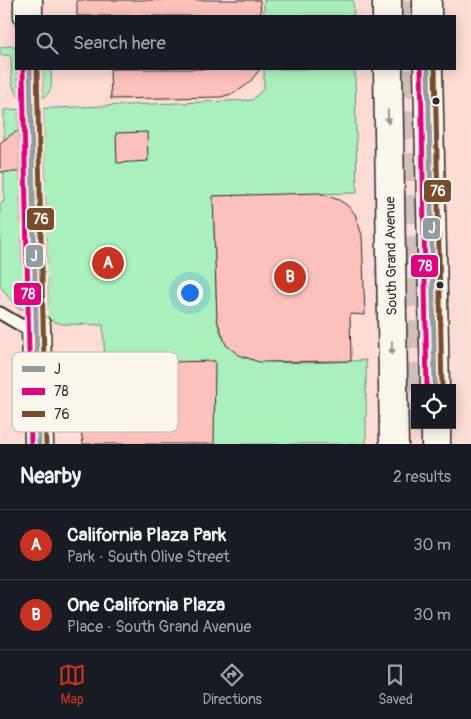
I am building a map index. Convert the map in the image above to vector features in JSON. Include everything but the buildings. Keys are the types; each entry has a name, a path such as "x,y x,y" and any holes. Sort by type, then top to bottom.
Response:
{"main road":[{"path":"28,0 28,15"},
{"path":"387,0 387,15"},
{"path":"427,0 427,15"},
{"name":"South Grand Avenue","path":"388,70 394,444"},
{"path":"428,70 435,384"},
{"path":"36,330 37,352"},
{"path":"436,429 436,444"}],"lane":[{"path":"0,313 36,330"}],"shaded area":[{"path":"0,0 471,0 471,444 0,444"}],"green space":[{"path":"264,0 353,0 354,15 264,15"},
{"path":"13,46 15,49 15,70 51,70 50,90 45,96 36,101 30,101 21,98 17,94 13,86 11,58 8,55 0,55 0,47"},
{"path":"264,70 355,70 357,193 213,196 218,325 224,340 230,348 239,355 249,359 300,363 366,360 366,444 206,444 178,431 178,352 104,352 103,325 61,324 16,307 0,286 0,203 4,202 4,110 252,100 264,88"}],"tunnel":[{"path":"406,0 406,15"},
{"path":"30,70 36,326"},
{"path":"407,70 415,444"}],"transit line":[{"name":"78","path":"23,70 29,352"},
{"name":"J","path":"30,70 37,352"},
{"name":"76","path":"37,70 44,352"},
{"name":"78","path":"421,70 427,384"},
{"name":"J","path":"428,70 435,384"},
{"name":"76","path":"435,70 442,384"},
{"name":"78","path":"31,432 31,444"},
{"name":"J","path":"39,432 39,444"},
{"name":"76","path":"46,432 46,444"}],"place":[{"name":"California Plaza Park","path":"108,263"},
{"name":"One California Plaza","path":"290,277"}]}
